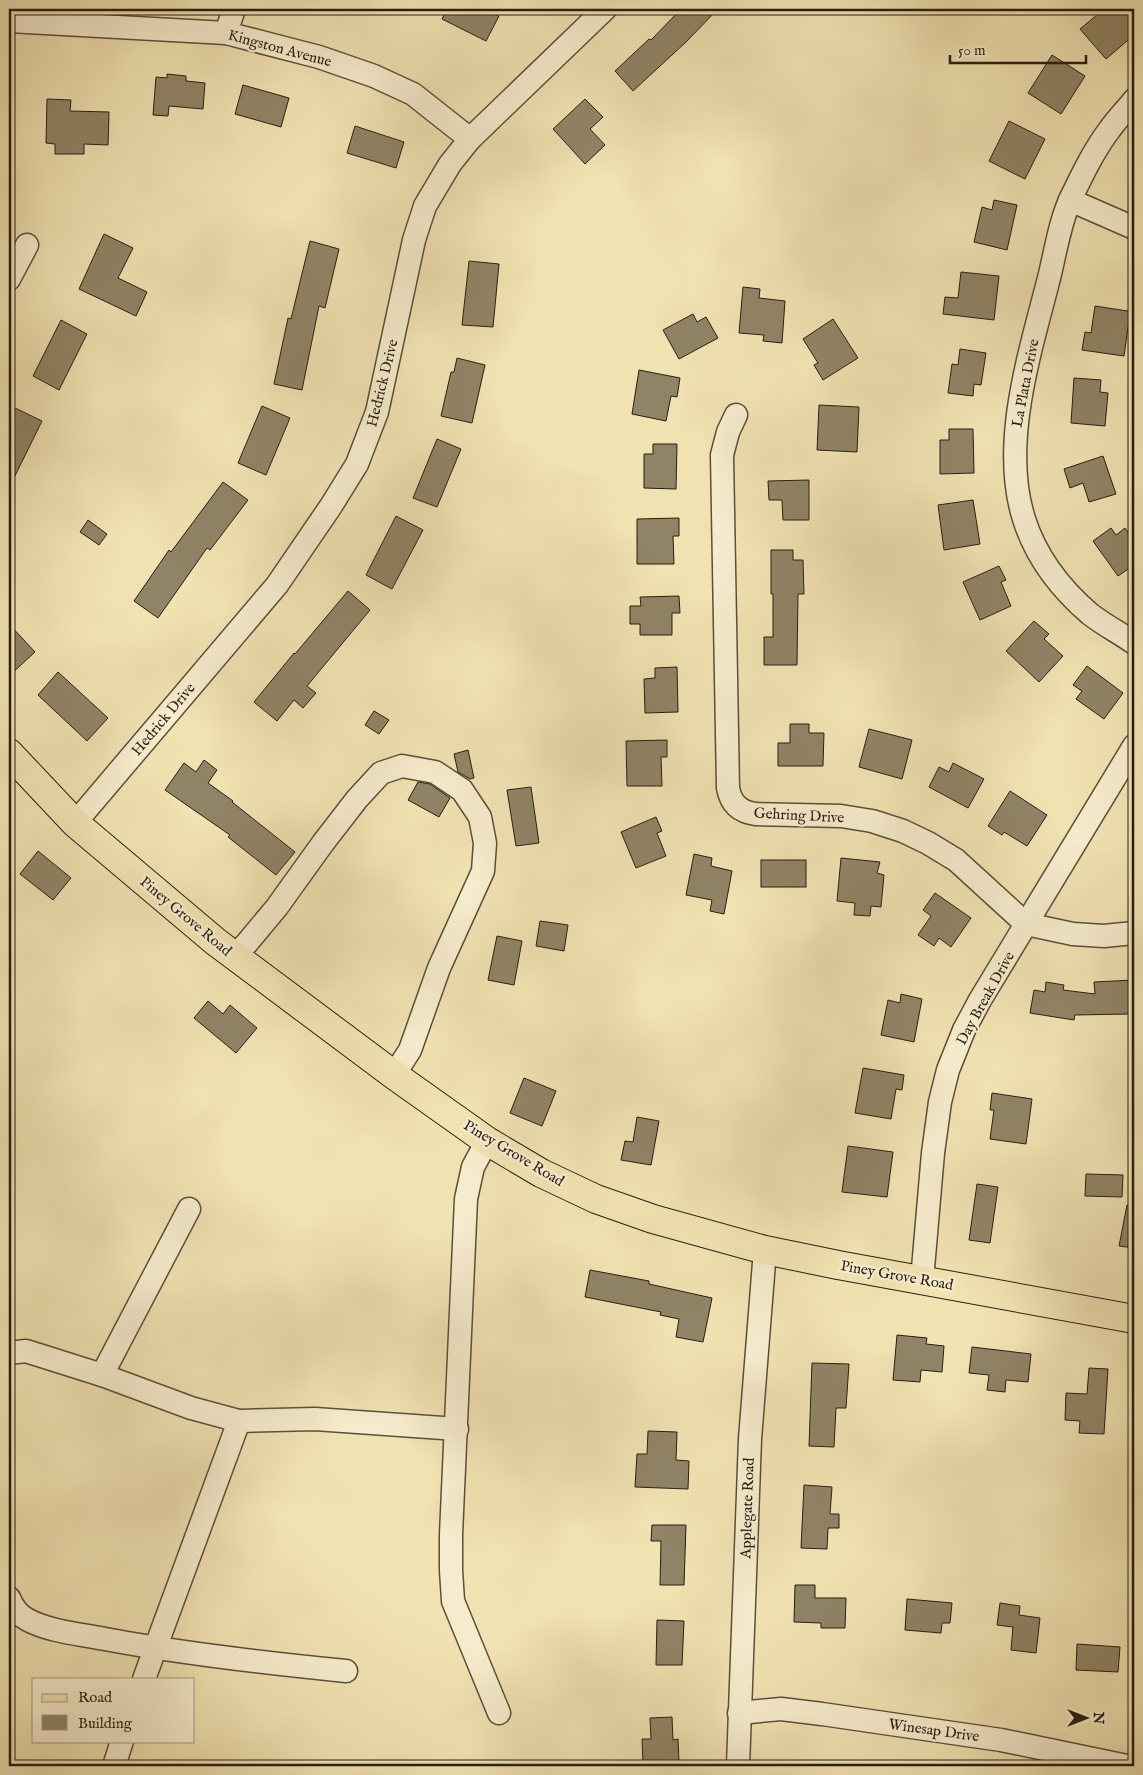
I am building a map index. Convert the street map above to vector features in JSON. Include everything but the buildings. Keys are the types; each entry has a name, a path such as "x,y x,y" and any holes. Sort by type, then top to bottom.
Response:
{"main road":[{"name":"Piney Grove Road","path":"9,753 75,822 234,956 394,1075 487,1140 541,1172 596,1199 653,1219 765,1250 1134,1319"}],"street":[{"path":"226,33 234,9"},
{"name":"Hedrick Drive","path":"75,822 277,585 357,464 377,412 414,240 425,206 450,164 470,139 605,9"},
{"name":"Kingston Avenue","path":"9,21 226,33 319,57 374,76 413,94 470,139"},
{"name":"La Plata Drive","path":"1134,100 1109,130 1088,163 1070,200 1031,347 1017,418 1014,459 1016,490 1024,520 1035,546 1051,573 1068,594 1092,615 1134,643"},
{"path":"1070,200 1134,228"},
{"path":"9,279 27,245"},
{"name":"Gehring Drive","path":"736,415 728,432 722,456 727,778 730,798 738,808 747,813 841,816 872,821 903,831 928,842 956,860 1026,924"},
{"name":"Day Break Drive","path":"922,1280 933,1154 940,1102 948,1070 968,1022 1134,746"},
{"path":"234,956 277,907 351,806 381,773 402,766 435,772 462,790 480,817 486,843 483,871 439,968 410,1050 394,1075"},
{"path":"1026,924 1073,934 1104,936 1134,933"},
{"path":"487,1140 473,1167 466,1199 450,1535 450,1570 453,1601 499,1714"},
{"path":"102,1376 190,1209"},
{"name":"Applegate Road","path":"738,1766 750,1440 765,1250"},
{"path":"9,1353 26,1351 191,1408 239,1421 315,1419 456,1429"},
{"path":"144,1678 239,1421"},
{"path":"9,1598 14,1610 28,1620 51,1629 201,1655 346,1672"},
{"name":"Winesap Drive","path":"739,1713 781,1709 822,1714 1001,1740 1127,1766"},
{"path":"114,1766 122,1742"}]}
